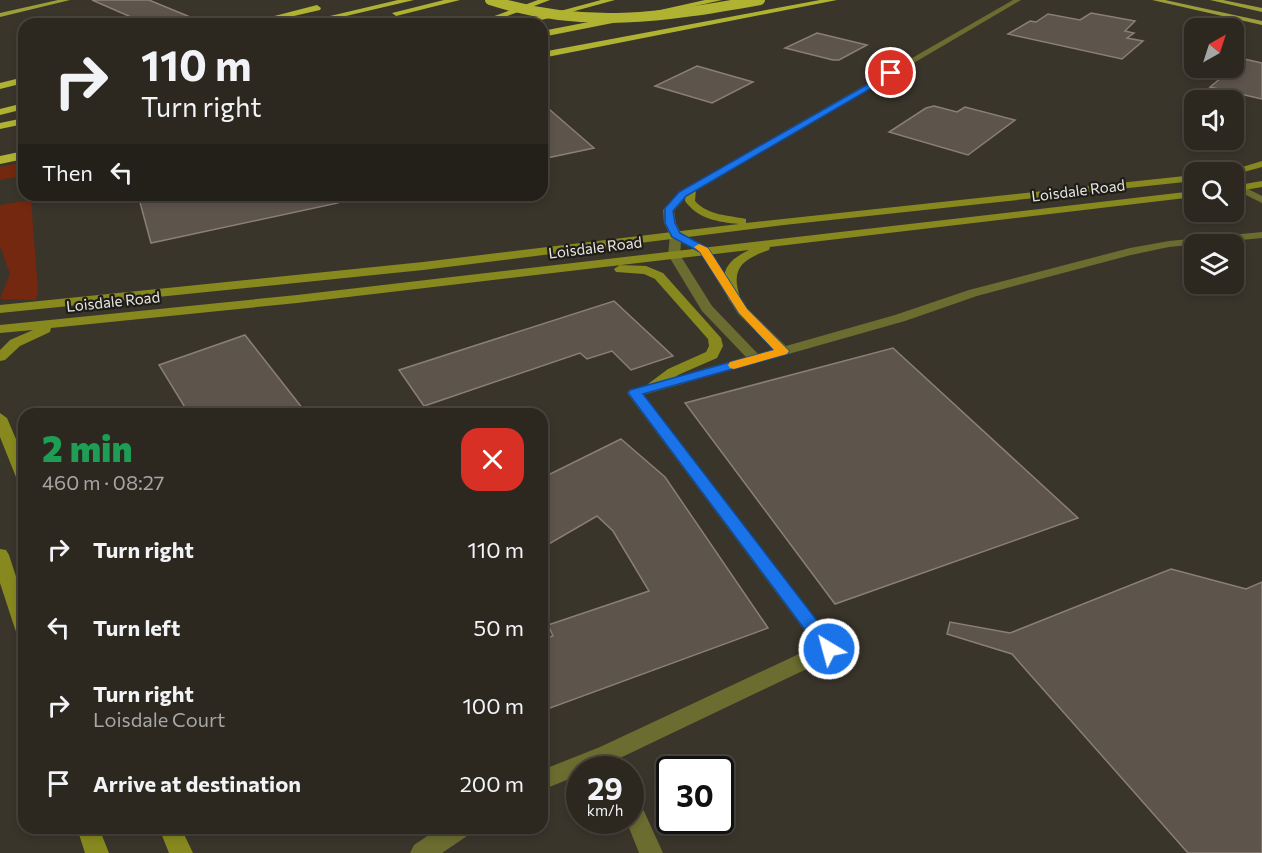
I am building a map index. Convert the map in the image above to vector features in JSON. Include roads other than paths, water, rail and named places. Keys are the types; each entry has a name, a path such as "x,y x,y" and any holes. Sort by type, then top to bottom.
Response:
{"highway":[{"path":"328,18 410,0"},
{"path":"375,18 456,0"},
{"path":"490,0 541,13 597,18 684,12 761,0"},
{"path":"494,18 546,0"},
{"path":"540,18 610,0"},
{"path":"548,33 718,0"},
{"path":"548,55 833,0"},
{"path":"273,18 326,6"},
{"path":"488,18 506,14"},
{"path":"0,77 18,73"},
{"path":"0,86 18,82"},
{"path":"0,92 18,88"},
{"path":"0,103 18,98"},
{"path":"0,112 18,108"},
{"path":"0,126 18,122"},
{"path":"0,138 18,134"},
{"path":"0,160 18,156"}],"main road":[{"path":"0,9 41,0"},
{"path":"0,15 67,0"},
{"path":"1155,0 1262,23"},
{"path":"1193,0 1262,12"},
{"path":"1213,0 1262,12"},
{"path":"1247,0 1262,3"},
{"path":"1244,169 1262,164"},
{"name":"Loisdale Road","path":"0,309 423,266 784,222 1184,179"},
{"path":"1244,187 1262,184"},
{"path":"691,189 689,195 694,206 711,216 784,222"},
{"name":"Loisdale Road","path":"0,329 527,272 1184,195"},
{"path":"735,300 729,280 736,263 757,250 795,239"},
{"path":"527,272 634,268 659,276 714,338 716,346 712,355 673,372 654,387"},
{"path":"0,357 15,344 62,323"},
{"path":"0,418 18,462"},
{"path":"0,555 18,610"},
{"path":"90,834 97,853"},
{"path":"173,834 181,853"}],"street":[{"path":"755,359 707,308 674,255 676,235 670,223 668,210 691,189 1018,0"},
{"path":"1244,192 1262,200"},
{"path":"676,235 704,250 743,311 783,351"},
{"path":"623,756 829,649 634,393 900,318 973,293 1130,252 1169,244 1262,235"},
{"path":"548,777 566,769"},
{"path":"422,853 450,834"},
{"path":"643,834 651,853"}]}
